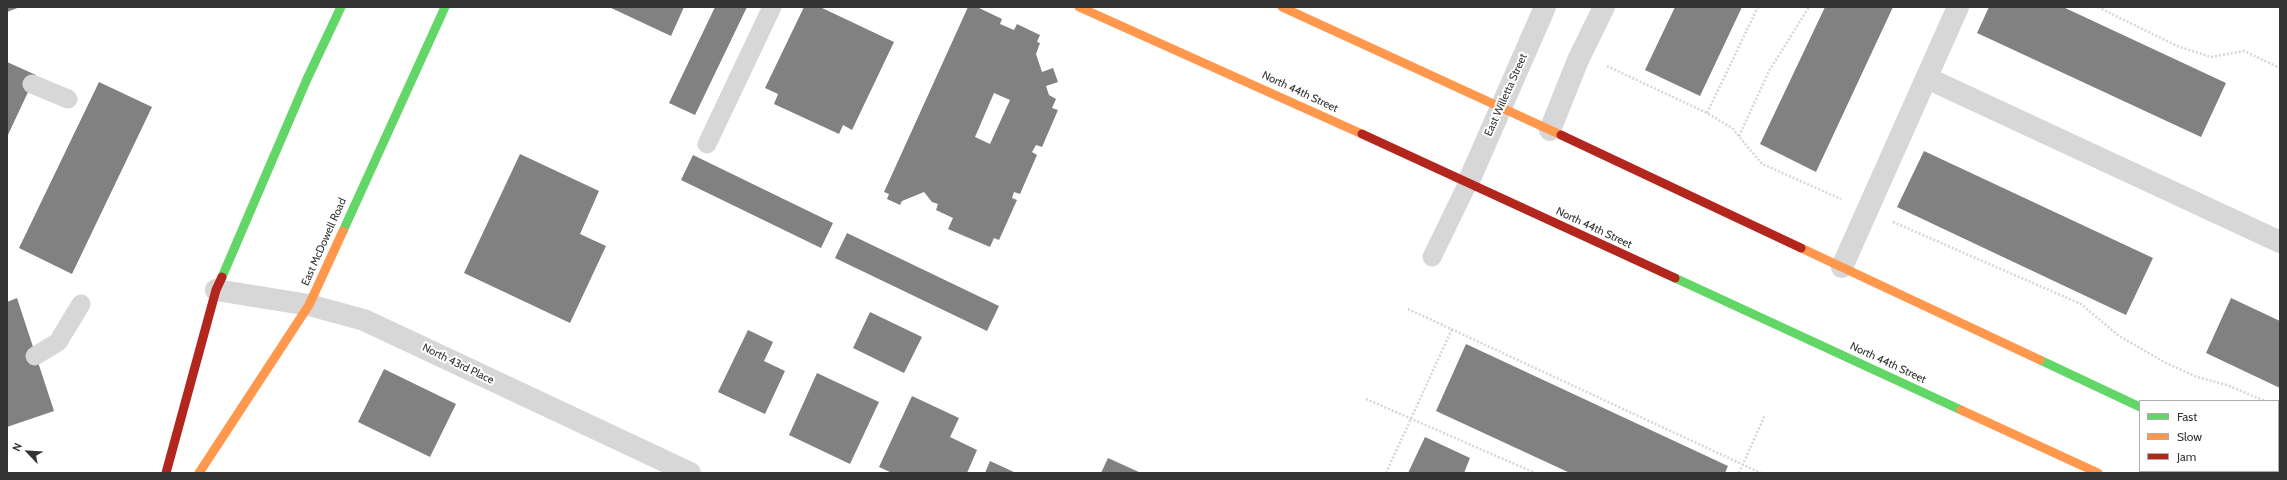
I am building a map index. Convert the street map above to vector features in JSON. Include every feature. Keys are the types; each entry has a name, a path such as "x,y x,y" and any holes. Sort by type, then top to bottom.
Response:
{"main road":[{"path":"166,473 216,290 307,79 341,7"},
{"name":"East McDowell Road","path":"199,473 308,305 445,7"},
{"name":"North 44th Street","path":"1079,7 1468,183 2098,473"},
{"path":"1282,7 1550,130 2139,407"}],"street":[{"name":"East Willetta Street","path":"1468,183 1545,7"},
{"path":"1550,130 1581,54 1604,7"},
{"path":"1842,267 1958,7"},
{"path":"1927,78 2280,242"},
{"name":"North 43rd Place","path":"216,290 308,305 364,320 394,332 690,473"}],"lane":[{"path":"707,144 772,7"},
{"path":"32,84 68,100"},
{"path":"1432,257 1468,183"},
{"path":"36,356 58,342 81,304"}],"path":[{"path":"1707,114 1758,7"},
{"path":"1739,136 1769,71 1809,7"},
{"path":"2098,7 2183,48 2210,57 2244,51 2280,68"},
{"path":"1581,54 1707,114 1732,128 1762,164 2081,304 2119,336 2166,363 2197,377 2227,385 2263,400"},
{"path":"1408,309 1761,473"},
{"path":"1386,473 1452,329"},
{"path":"1366,399 1535,473"},
{"path":"1739,473 1765,415"}],"building":[{"path":"7,7 20,7 7,12"},
{"path":"609,7 684,7 671,36"},
{"path":"715,7 747,7 695,115 669,103"},
{"path":"804,7 820,7 894,42 852,130 843,125 839,134 774,104 778,94 765,88"},
{"path":"968,7 977,7 1002,19 1000,24 1014,30 1017,24 1040,35 1037,42 1040,43 1036,54 1042,72 1053,68 1058,82 1046,86 1049,95 1056,99 1052,108 1058,110 1042,147 1036,145 1032,152 1037,155 1020,194 1014,192 1012,198 1017,200 999,240 994,238 990,247 948,229 953,218 936,210 938,204 932,202 924,192 902,201 900,205 887,199 889,194 884,192","holes":["994,93 1010,100 990,144 975,137"]},
{"path":"1675,7 1742,7 1700,96 1645,70"},
{"path":"1825,7 1893,7 1816,172 1760,144"},
{"path":"1989,7 2063,7 2226,83 2201,137 1977,33"},
{"path":"7,62 36,75 7,137"},
{"path":"99,82 152,107 72,274 19,248"},
{"path":"1924,151 2153,258 2126,315 1897,207"},
{"path":"520,154 599,191 580,234 606,246 570,323 464,273"},
{"path":"693,155 833,223 821,248 681,180"},
{"path":"847,233 999,306 987,331 835,258"},
{"path":"17,298 54,411 7,427 7,302"},
{"path":"2231,298 2280,321 2280,388 2206,353"},
{"path":"870,312 922,337 904,373 853,348"},
{"path":"748,330 773,342 764,361 785,371 765,414 718,392"},
{"path":"1466,344 1728,466 1725,473 1570,473 1436,411"},
{"path":"384,369 456,404 430,457 358,422"},
{"path":"817,373 879,402 850,464 789,435"},
{"path":"912,396 959,418 950,437 977,450 967,473 892,473 879,467"},
{"path":"1425,437 1470,458 1464,473 1408,473"},
{"path":"1108,458 1141,473 1101,473"},
{"path":"990,461 1016,473 985,473"}],"traffic: fast":[{"path":"222,277 307,79 341,7"},
{"path":"343,231 445,7"},
{"path":"1675,278 1961,410"},
{"path":"2040,360 2139,407"}],"traffic: slow":[{"path":"1079,7 1362,134"},
{"path":"1282,7 1561,135"},
{"path":"199,473 309,305 343,231"},
{"path":"1801,248 2040,360"},
{"path":"1961,410 2098,473"}],"traffic: jam":[{"path":"1362,134 1675,278"},
{"path":"1561,135 1801,248"},
{"path":"166,473 216,290 222,277"}]}
